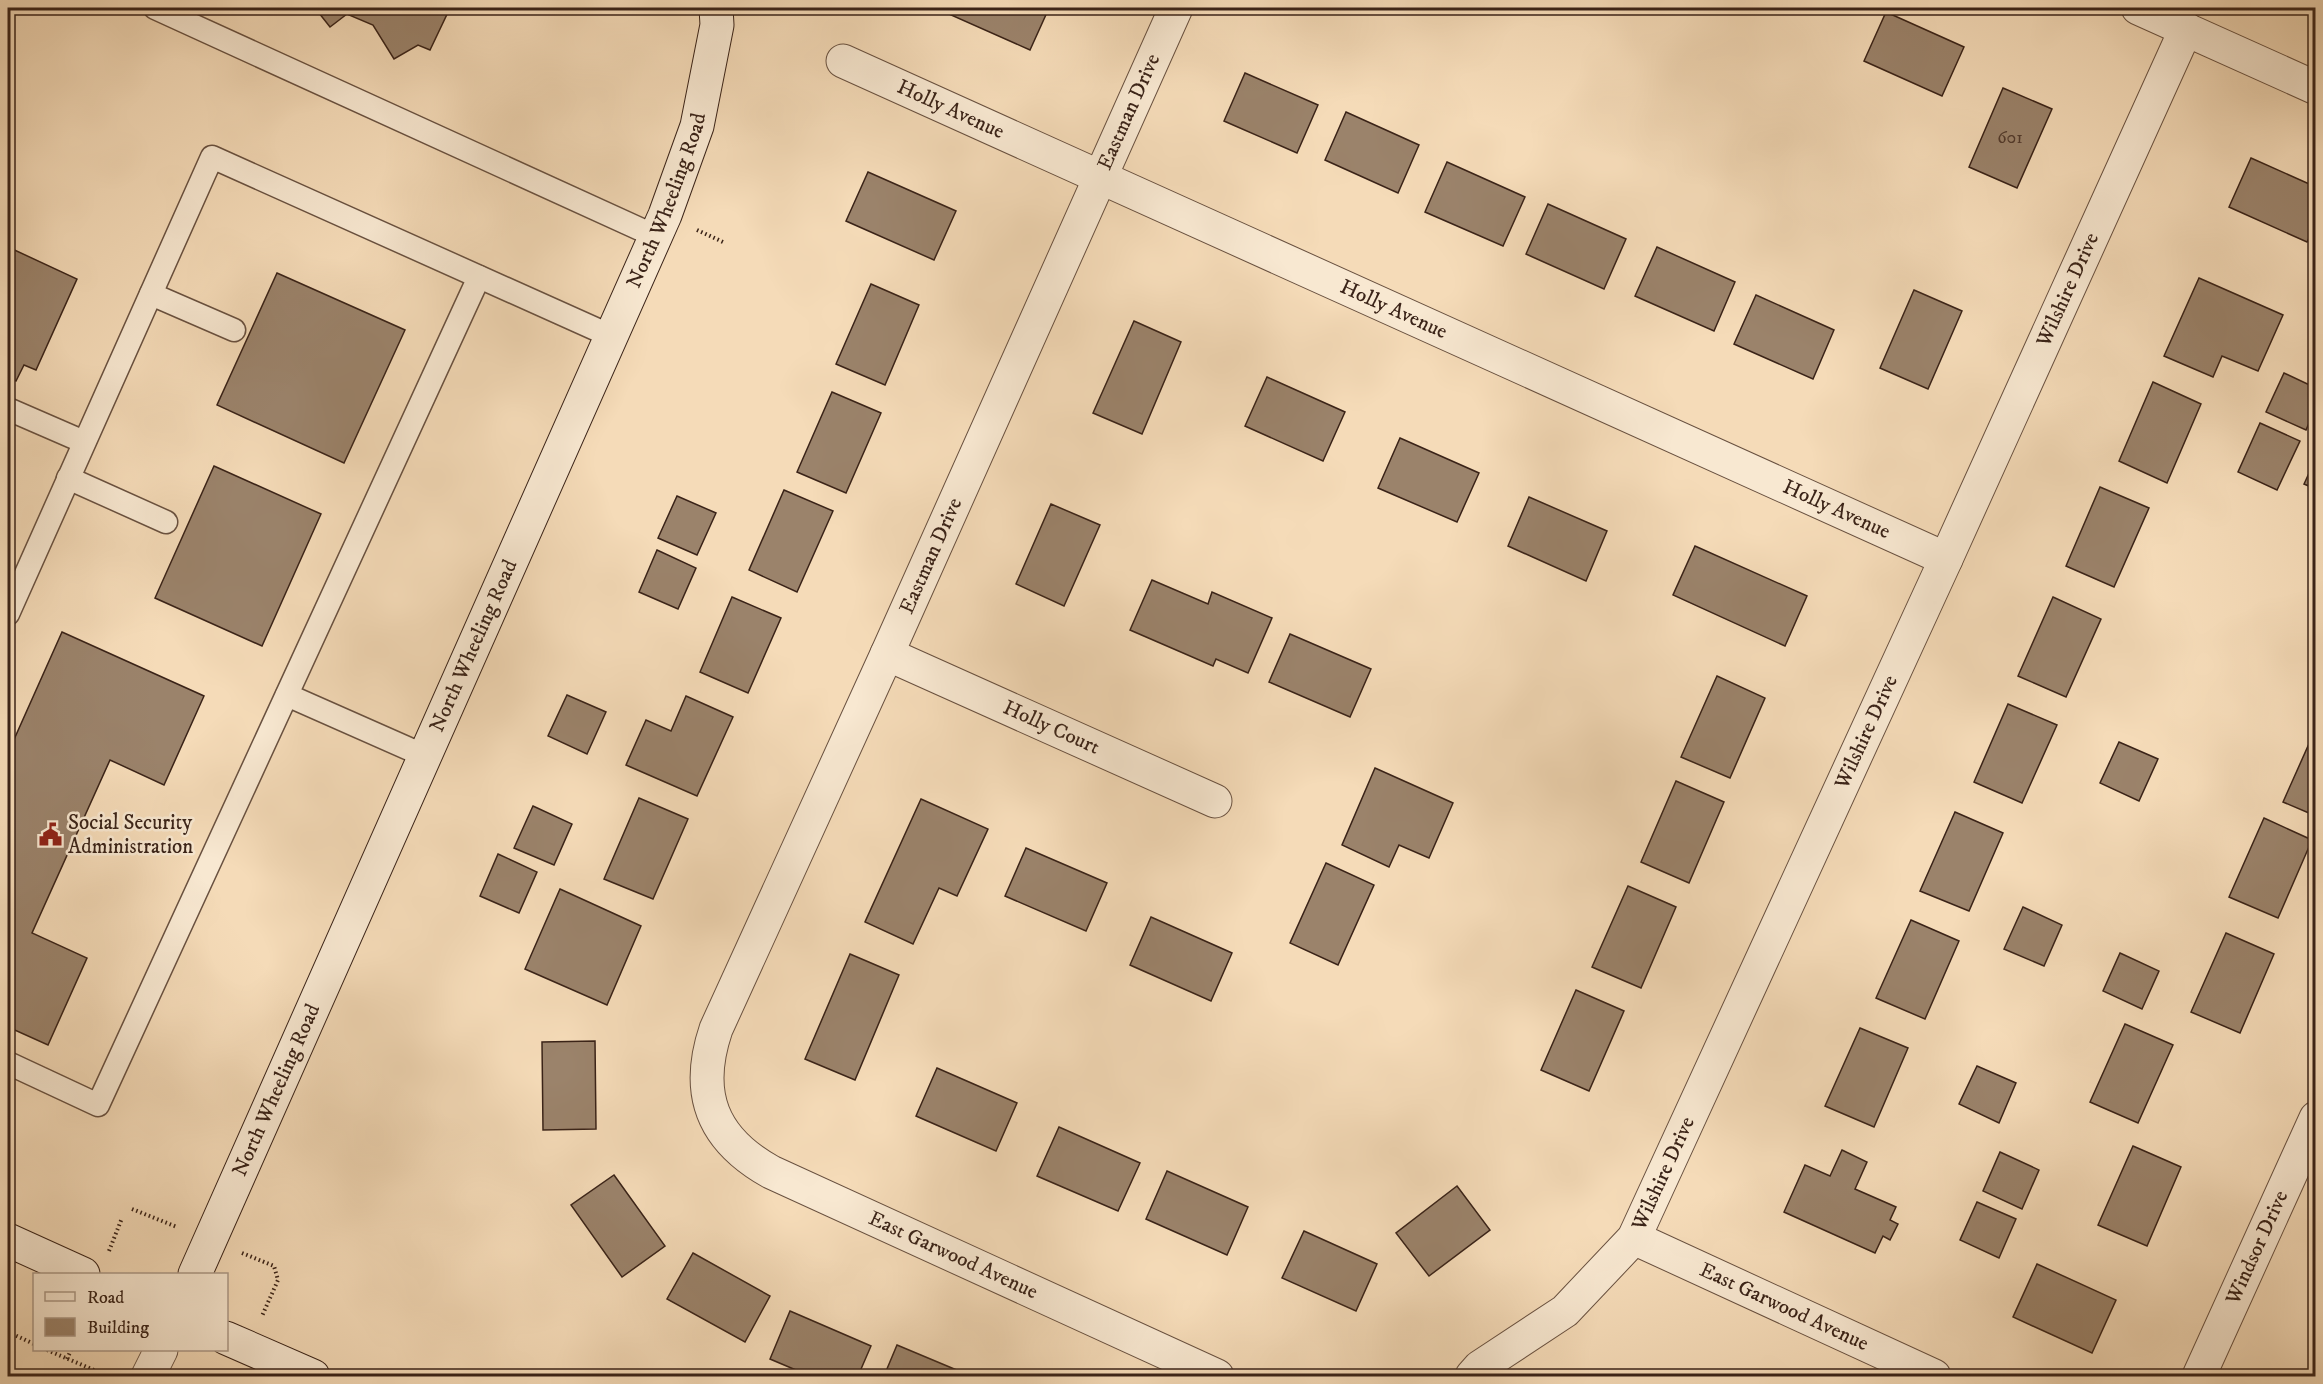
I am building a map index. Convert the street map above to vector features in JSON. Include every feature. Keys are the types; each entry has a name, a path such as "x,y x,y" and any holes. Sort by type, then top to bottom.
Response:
{"street":[{"name":"North Wheeling Road","path":"196,1273 655,236 697,126 717,25 716,8"},
{"name":"Eastman Drive","path":"711,1107 706,1089 706,1071 709,1050 716,1029 888,654 1176,8"},
{"path":"2138,8 2316,88"},
{"name":"Wilshire Drive","path":"1472,1377 1480,1367 1565,1311 1634,1238 1946,559 2186,29"},
{"name":"Holly Avenue","path":"843,61 1946,559"},
{"name":"Holly Court","path":"888,654 1215,801"},
{"name":"East Garwood Avenue","path":"711,1107 732,1143 748,1159 771,1172 1217,1377"},
{"name":"Windsor Drive","path":"2199,1377 2316,1118"},
{"name":"East Garwood Avenue","path":"1634,1238 1934,1377"},
{"path":"8,1240 95,1265"},
{"path":"228,1339 314,1377"},
{"path":"148,1377 160,1351"}],"lane":[{"path":"155,8 655,236"},
{"path":"8,614 17,569 68,478 212,157 611,336"},
{"path":"8,1063 98,1105 479,277"},
{"path":"151,294 234,330"},
{"path":"8,409 84,442"},
{"path":"68,478 166,522"},
{"path":"287,695 425,756"}],"path":[{"path":"95,1265 122,1218"},
{"path":"274,1266 278,1280"},
{"path":"8,1332 33,1344"},
{"path":"49,1351 108,1377"},
{"path":"68,1359 71,1351"}],"building":[{"path":"315,8 450,8 430,50 418,45 394,59 373,25 347,14 330,27"},
{"path":"944,8 1049,8 1030,50 942,11"},
{"path":"1886,12 1964,47 1942,96 1864,61"},
{"path":"1245,73 1318,105 1297,153 1224,121"},
{"path":"2003,88 2052,109 2017,188 1969,167"},
{"path":"1346,112 1419,145 1398,193 1325,160"},
{"path":"2251,158 2316,187 2316,224 2307,242 2229,207"},
{"path":"1447,162 1525,197 1503,246 1425,212"},
{"path":"868,172 956,211 934,260 846,221"},
{"path":"1548,204 1626,239 1604,289 1526,254"},
{"path":"8,247 77,279 36,370 24,365 16,381 8,377"},
{"path":"1657,247 1735,282 1714,331 1635,296"},
{"path":"277,273 405,330 344,463 217,405"},
{"path":"2199,278 2283,315 2258,371 2222,356 2213,377 2164,356"},
{"path":"871,284 919,305 885,385 836,364"},
{"path":"1914,290 1962,311 1928,389 1880,368"},
{"path":"1756,295 1834,330 1813,379 1734,344"},
{"path":"1134,321 1181,342 1142,434 1093,413"},
{"path":"2284,373 2316,388 2316,407 2306,430 2266,412"},
{"path":"1267,377 1345,412 1323,461 1245,426"},
{"path":"2153,382 2201,404 2167,483 2119,461"},
{"path":"832,392 881,413 846,493 797,472"},
{"path":"2260,423 2300,441 2277,490 2238,472"},
{"path":"1400,438 1479,473 1457,522 1378,488"},
{"path":"2316,458 2316,489 2304,484"},
{"path":"214,466 321,514 262,646 155,598"},
{"path":"2100,487 2149,508 2114,587 2066,566"},
{"path":"784,490 833,511 797,592 749,570"},
{"path":"677,496 716,513 697,555 658,538"},
{"path":"1529,497 1607,531 1586,581 1508,546"},
{"path":"1051,504 1100,525 1064,606 1016,584"},
{"path":"1695,546 1807,596 1785,646 1673,595"},
{"path":"657,550 696,568 678,609 639,592"},
{"path":"1152,580 1208,604 1212,592 1272,618 1248,673 1216,659 1213,666 1130,630"},
{"path":"732,597 781,618 748,693 700,672"},
{"path":"2053,597 2101,619 2066,697 2018,676"},
{"path":"62,632 204,696 164,785 110,760 32,933 87,958 48,1045 8,1027 8,753"},
{"path":"1290,634 1371,669 1350,717 1269,682"},
{"path":"1717,676 1765,698 1730,778 1681,757"},
{"path":"567,695 606,712 587,754 548,736"},
{"path":"686,696 733,717 697,796 626,765 646,720 671,731"},
{"path":"2008,704 2057,725 2022,803 1974,782"},
{"path":"2316,728 2316,816 2283,802"},
{"path":"2119,742 2158,759 2139,801 2100,783"},
{"path":"1375,768 1453,803 1429,858 1399,845 1389,867 1342,845"},
{"path":"1676,781 1724,802 1689,883 1641,862"},
{"path":"639,798 688,819 653,899 604,879"},
{"path":"921,799 988,829 957,896 939,888 913,944 865,922"},
{"path":"533,806 572,824 554,865 514,848"},
{"path":"1955,812 2003,833 1969,911 1920,891"},
{"path":"2264,818 2312,840 2278,918 2229,897"},
{"path":"1026,848 1107,883 1086,931 1005,896"},
{"path":"498,854 537,872 519,913 480,896"},
{"path":"1326,863 1374,885 1338,965 1290,943"},
{"path":"1628,886 1676,907 1641,988 1592,967"},
{"path":"560,889 641,926 607,1005 525,969"},
{"path":"2023,907 2062,925 2044,966 2004,949"},
{"path":"1151,917 1232,953 1211,1001 1130,965"},
{"path":"1911,920 1959,941 1925,1019 1876,998"},
{"path":"2226,933 2274,954 2240,1033 2191,1012"},
{"path":"2120,953 2159,971 2142,1009 2103,991"},
{"path":"850,954 899,975 855,1080 805,1059"},
{"path":"1576,990 1624,1011 1589,1091 1541,1070"},
{"path":"2125,1024 2173,1045 2138,1123 2090,1102"},
{"path":"1860,1028 1908,1048 1874,1127 1825,1106"},
{"path":"595,1041 596,1129 543,1130 542,1042"},
{"path":"1977,1066 2016,1083 1999,1123 1959,1104"},
{"path":"937,1068 1017,1103 996,1151 916,1116"},
{"path":"1059,1127 1140,1163 1118,1211 1037,1176"},
{"path":"2133,1146 2181,1167 2147,1246 2098,1225"},
{"path":"1842,1150 1867,1162 1855,1189 1896,1207 1890,1220 1898,1224 1890,1240 1883,1236 1875,1253 1784,1212 1805,1165 1830,1176"},
{"path":"2000,1152 2039,1170 2022,1209 1983,1191"},
{"path":"1167,1171 1248,1207 1227,1255 1146,1219"},
{"path":"614,1175 665,1246 622,1277 571,1205"},
{"path":"1457,1186 1490,1230 1429,1276 1396,1233"},
{"path":"1977,1202 2016,1219 1999,1258 1960,1240"},
{"path":"1304,1231 1377,1264 1356,1311 1282,1278"},
{"path":"693,1253 770,1296 745,1342 667,1299"},
{"path":"2037,1264 2116,1300 2092,1353 2013,1317"},
{"path":"790,1311 871,1346 858,1376 810,1376 770,1359"},
{"path":"897,1345 971,1376 884,1376"}],"place":[{"name":"Social Security Administration","path":"50,835"}]}
